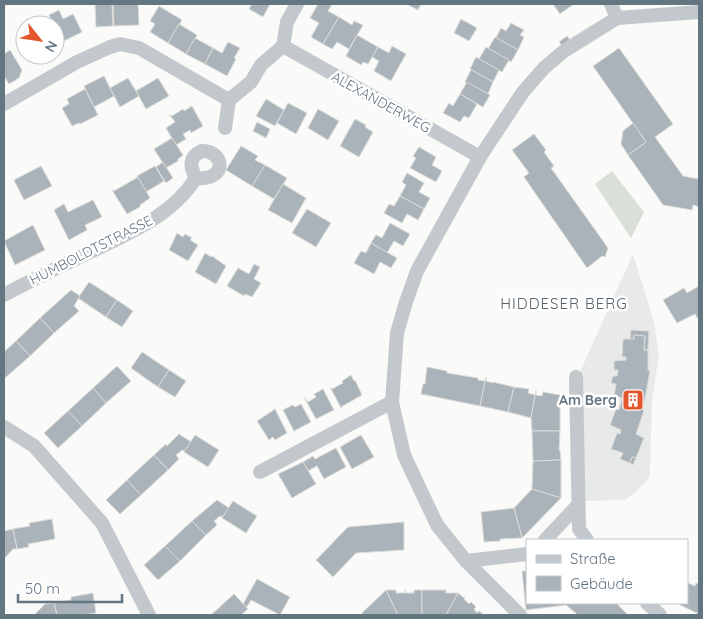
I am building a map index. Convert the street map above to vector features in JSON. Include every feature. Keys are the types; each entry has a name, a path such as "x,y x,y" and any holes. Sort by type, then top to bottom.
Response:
{"street":[{"path":"225,128 229,100 251,82 261,65 282,46 287,22 297,4"},
{"path":"611,4 617,18"},
{"path":"520,615 466,562 437,525 404,456 392,402 397,333 406,302 417,270 480,157 523,92 544,68 564,51 617,18 699,12"},
{"path":"4,104 77,62 120,44 139,48 229,100"},
{"name":"ALEXANDERWEG","path":"282,46 480,157"},
{"name":"HUMBOLDTSTRASSE","path":"4,296 136,230 169,208 188,190 196,178"},
{"path":"576,377 579,528 586,539"},
{"path":"260,472 392,402"},
{"path":"4,427 34,446 102,523 149,615"},
{"path":"546,539 578,504"},
{"path":"466,562 526,554"},
{"path":"648,604 660,615"}],"shaded area":[{"path":"612,171 644,212 631,238 595,184"},
{"path":"633,254 654,322 659,354 652,401 649,478 636,492 625,500 586,501 582,498 580,372"}],"building":[{"path":"95,4 112,4 113,26 96,27"},
{"path":"113,4 138,4 139,25 114,26"},
{"path":"252,4 270,4 263,17 249,9"},
{"path":"318,4 332,4 328,11 339,17 323,44 311,37 319,23 310,18"},
{"path":"406,4 421,4 418,10"},
{"path":"553,4 574,4 560,14"},
{"path":"159,6 182,20 168,43 150,32 155,24 150,21"},
{"path":"59,10 61,15 49,15"},
{"path":"73,14 82,32 65,40 65,18"},
{"path":"339,17 352,25 354,21 363,25 349,49 337,42 332,49 323,44"},
{"path":"461,19 477,28 469,41 454,33"},
{"path":"511,23 524,30 520,35 524,37 518,50 496,38 501,28 506,31"},
{"path":"179,24 197,35 186,54 168,43"},
{"path":"357,35 378,47 368,64 363,62 361,65 346,56"},
{"path":"567,36 570,40 562,45 559,42"},
{"path":"495,37 518,50 511,62 488,49"},
{"path":"195,38 213,48 205,64 186,54"},
{"path":"228,42 240,48 227,76 205,64 213,48 222,53"},
{"path":"392,46 406,54 391,81 374,71 379,61 372,57 378,47 389,53"},
{"path":"486,47 509,60 502,72 479,59"},
{"path":"619,48 673,124 655,137 683,176 699,179 699,207 693,205 692,210 663,205 628,155 646,142 593,66"},
{"path":"10,50 15,58 15,65 19,65 22,70 19,78 9,84 4,76 4,54"},
{"path":"476,57 499,70 493,82 470,69"},
{"path":"470,69 493,82 488,94 465,82"},
{"path":"104,76 114,96 94,107 84,86"},
{"path":"128,78 139,96 120,107 110,88"},
{"path":"158,78 169,96 146,109 136,91"},
{"path":"467,82 490,95 483,107 460,94"},
{"path":"85,89 98,115 72,126 62,108 69,104 67,99"},
{"path":"460,94 477,104 469,118 464,116 460,122 443,113 449,103 453,106"},
{"path":"266,99 284,110 275,126 256,116"},
{"path":"288,103 307,113 296,134 277,123"},
{"path":"192,106 203,126 191,133 190,130 183,134 186,139 176,145 166,128 175,122 169,114 172,116"},
{"path":"318,109 339,121 328,140 308,128"},
{"path":"355,119 366,125 365,127 373,132 359,157 340,146"},
{"path":"257,122 270,129 266,138 253,131"},
{"path":"633,123 646,142 628,155 621,144 623,131"},
{"path":"534,134 546,150 544,152 554,166 551,168 608,248 605,257 602,256 587,268 524,177 529,173 512,150"},
{"path":"172,138 183,155 178,161 166,168 154,149"},
{"path":"241,146 258,156 255,160 265,165 252,186 226,170"},
{"path":"419,147 436,157 432,165 442,171 436,182 410,168 416,158 413,156"},
{"path":"163,162 173,178 166,183 156,167"},
{"path":"265,165 287,178 274,199 252,186"},
{"path":"41,166 52,186 24,200 14,180"},
{"path":"155,166 164,181 146,192 137,176"},
{"path":"407,173 424,183 419,192 430,198 424,209 400,196 406,185 402,182"},
{"path":"138,177 150,198 140,207 127,214 112,190 114,191"},
{"path":"283,184 306,198 292,223 268,210"},
{"path":"400,196 424,209 418,220 407,214 402,223 384,213 389,204 394,206"},
{"path":"93,200 102,217 85,225 87,230 69,240 54,210 64,204 68,212"},
{"path":"307,209 331,223 316,247 292,233"},
{"path":"390,223 410,234 403,246 394,241 387,253 371,243 376,235 382,238"},
{"path":"33,225 45,250 15,265 4,241"},
{"path":"177,233 183,237 185,234 192,238 190,240 198,245 188,261 169,250"},
{"path":"371,243 397,258 391,268 380,262 374,274 354,263 361,251 366,253"},
{"path":"205,253 226,266 216,284 195,272"},
{"path":"254,264 260,267 254,279 261,283 252,297 245,294 244,296 227,286 238,268 249,274"},
{"path":"89,282 117,300 106,317 78,298"},
{"path":"699,286 699,317 697,318 695,314 677,323 663,300 684,288 687,293"},
{"path":"71,290 80,296 74,306 79,311 54,333 40,318"},
{"path":"117,300 133,311 122,327 106,317"},
{"path":"40,318 54,333 30,356 16,341"},
{"path":"631,330 649,331 648,350 644,350 645,336 634,335 634,339 630,339"},
{"name":"Am Berg","path":"634,335 645,336 644,350 648,350 648,370 650,371 644,411 636,434 644,438 636,458 632,457 630,463 620,459 623,453 611,449 617,433 620,434 621,430 610,425 616,409 619,410 622,398 614,396 616,384 611,383 613,376 617,376 618,370 614,370 614,361 626,360 626,357 622,357 623,339 634,339"},
{"path":"16,341 30,356 5,378 4,352"},
{"path":"142,352 169,370 158,387 131,368"},
{"path":"117,366 131,381 106,403 93,388"},
{"path":"427,367 447,371 447,373 478,378 478,380 485,381 486,377 480,406 421,394 423,384 425,384"},
{"path":"169,370 186,381 175,397 158,387"},
{"path":"351,375 362,395 341,408 330,387 332,389 343,383 342,381"},
{"path":"486,377 486,381 514,387 508,412 480,406"},
{"path":"514,387 529,389 528,393 535,395 536,391 531,418 508,412"},
{"path":"93,388 106,403 82,426 68,411"},
{"path":"323,389 334,410 316,419 304,397 308,402 316,397 314,394"},
{"path":"536,391 536,395 542,396 543,392 560,395 560,431 532,431 531,418"},
{"path":"301,404 311,422 294,431 283,410 293,405 295,407"},
{"path":"275,409 287,433 275,440 273,437 269,440 257,421"},
{"path":"68,411 82,426 58,448 44,433"},
{"path":"532,431 560,431 559,450 561,460 533,461"},
{"path":"179,434 191,442 185,451 182,450 176,455 179,459 168,470 154,455"},
{"path":"195,435 219,450 208,467 184,452"},
{"path":"361,435 374,457 352,469 340,447"},
{"path":"336,448 346,467 324,479 317,466 308,471 303,462 313,456 315,459"},
{"path":"154,455 168,470 141,495 127,480"},
{"path":"632,457 636,458 633,465 630,463"},
{"path":"561,460 561,498 532,489 533,461"},
{"path":"303,462 316,484 292,498 278,474"},
{"path":"127,480 141,495 120,514 106,500"},
{"path":"532,489 561,498 522,538 514,508"},
{"path":"217,500 229,508 223,517 220,516 214,521 217,525 206,535 192,521"},
{"path":"233,501 257,516 246,533 222,518"},
{"path":"514,508 522,538 484,542 481,512"},
{"path":"52,519 55,539 28,544 29,547 17,549 13,529 30,526 29,523"},
{"path":"192,521 206,535 180,561 165,546"},
{"path":"404,522 404,550 356,553 333,577 316,560 348,527"},
{"path":"13,529 17,549 13,549 4,559 4,531"},
{"path":"165,546 180,561 158,580 144,565"},
{"path":"522,571 526,571 526,604 617,604 628,615 578,615 566,605 526,610"},
{"path":"257,579 290,597 280,615 251,600 246,608 243,604"},
{"path":"688,583 695,586 696,583 699,584 699,614 680,605 688,604"},
{"path":"386,590 398,615 364,615 362,613"},
{"path":"386,590 396,590 396,593 405,593 405,590 406,593 414,593 414,590 422,590 422,615 398,615"},
{"path":"422,590 446,590 446,593 458,593 446,615 422,615"},
{"path":"93,593 96,613 57,615 54,603 71,600 71,597"},
{"path":"458,593 464,598 466,597 464,599 469,604 471,602 476,607 474,609 477,613 479,611 484,615 446,615"},
{"path":"234,594 248,609 241,615 211,615"},
{"path":"54,603 57,615 34,615 45,604"}],"place":[{"name":"Am Berg","path":"633,400"}],"district":[{"name":"HIDDESER BERG","path":"564,304"}]}
